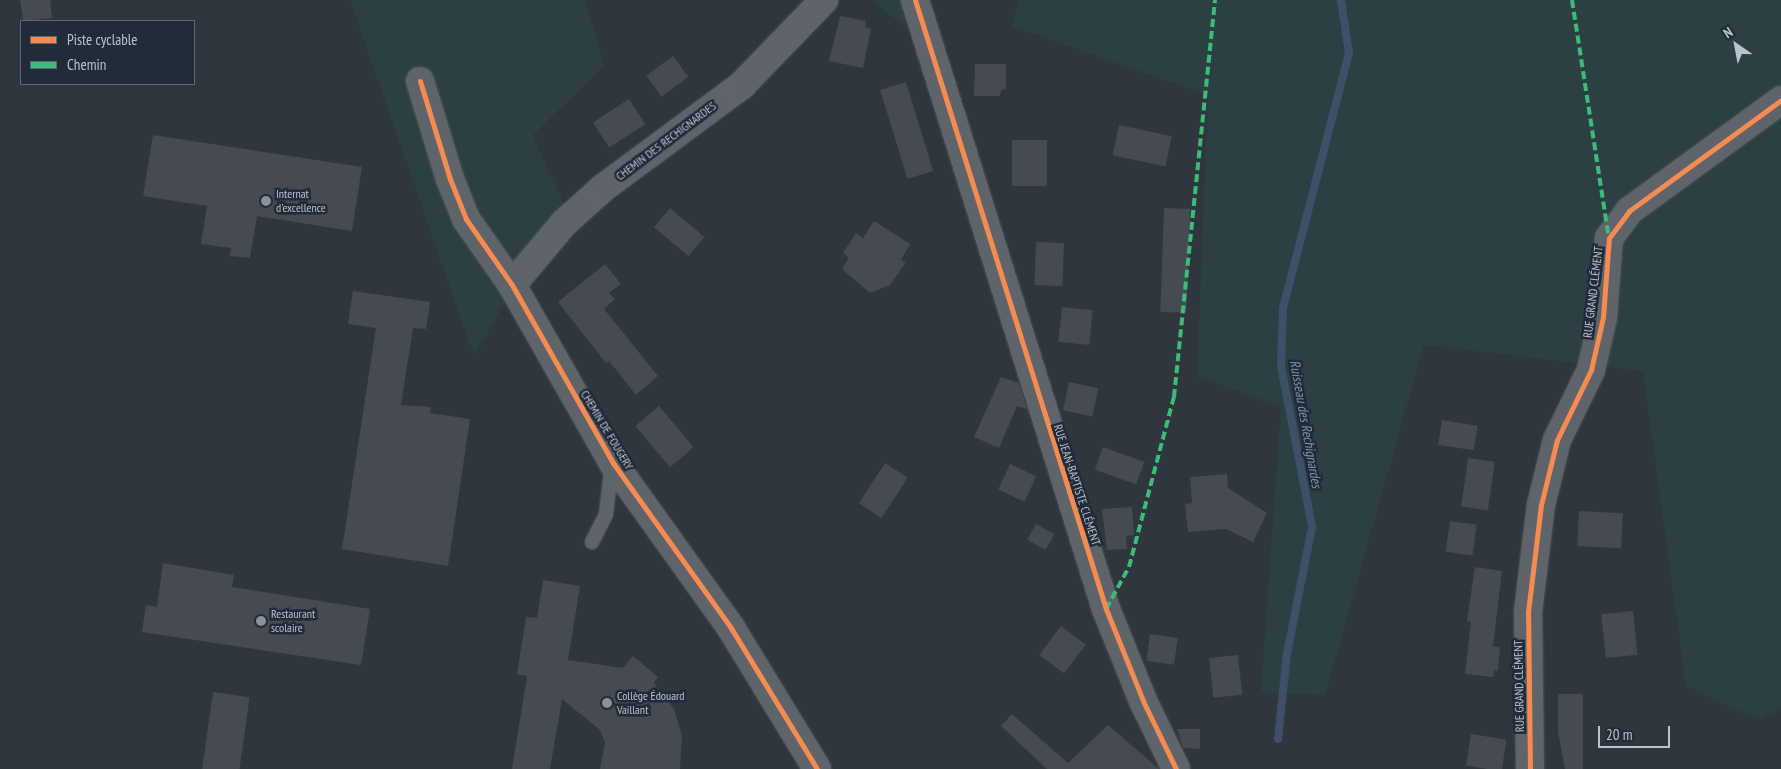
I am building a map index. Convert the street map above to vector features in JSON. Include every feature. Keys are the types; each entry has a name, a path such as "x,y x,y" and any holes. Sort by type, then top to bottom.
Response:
{"street":[{"name":"CHEMIN DES RECHIGNARDES","path":"512,285 570,218 603,188 742,85 824,0"},
{"name":"RUE JEAN-BAPTISTE CLÉMENT","path":"915,0 1106,609 1144,703 1176,769"},
{"name":"CHEMIN DE FOUGERY","path":"420,81 450,179 466,219 512,285 612,463 731,628 817,769"},
{"name":"RUE GRAND CLÉMENT","path":"1530,769 1528,612 1541,505 1557,440 1591,370 1602,317 1609,238 1629,211 1781,100"}],"lane":[{"path":"592,542 606,514 612,463"}],"green space":[{"path":"350,0 585,0 604,65 533,135 563,203 474,356"},
{"path":"872,0 901,0 906,28"},
{"path":"1020,0 1781,0 1781,708 1759,720 1686,686 1643,371 1424,345 1325,695 1261,693 1281,407 1197,376 1208,95 1012,26"}],"building":[{"path":"20,0 50,0 52,18 23,20"},
{"path":"840,16 866,21 865,27 871,29 863,68 829,61"},
{"path":"673,56 688,77 662,96 646,75"},
{"path":"975,64 1006,64 1006,89 1001,90 1000,96 974,96"},
{"path":"906,82 933,171 907,179 880,90"},
{"path":"629,99 645,124 609,148 593,122"},
{"path":"1119,125 1172,136 1165,167 1113,155"},
{"name":"Internat d'excellence","path":"153,135 362,167 352,231 257,216 250,258 230,256 231,248 201,244 207,206 143,196"},
{"path":"1012,140 1047,140 1047,186 1012,186"},
{"path":"670,208 704,237 688,256 654,227"},
{"path":"1164,208 1190,209 1186,313 1160,312"},
{"path":"874,221 910,244 901,260 906,262 890,285 870,293 842,269 849,258 843,253 856,233 863,238"},
{"path":"1036,242 1064,243 1062,286 1034,285"},
{"path":"605,264 621,284 609,293 615,299 604,309 658,376 636,395 609,361 606,363 558,302"},
{"path":"353,291 430,302 426,329 413,328 401,405 431,407 430,413 470,419 448,566 342,549 376,328 348,324"},
{"path":"1062,307 1093,310 1089,345 1058,342"},
{"path":"1001,377 1019,383 1027,409 1017,406 999,448 974,437"},
{"path":"1069,382 1098,388 1092,417 1063,410"},
{"path":"659,406 694,447 670,467 635,426"},
{"path":"1442,420 1478,426 1474,450 1438,445"},
{"path":"1103,447 1144,462 1136,485 1095,470"},
{"path":"1468,458 1495,462 1488,510 1461,507"},
{"path":"885,463 908,478 882,518 859,503"},
{"path":"1010,464 1036,476 1024,502 998,489"},
{"path":"1227,474 1228,488 1267,513 1253,542 1226,529 1188,532 1185,504 1192,503 1190,477"},
{"path":"1132,507 1134,535 1126,536 1127,549 1107,550 1102,509"},
{"path":"1579,511 1623,513 1621,548 1577,546"},
{"path":"1450,521 1477,525 1472,555 1446,552"},
{"path":"1036,524 1054,534 1046,550 1027,540"},
{"name":"Restaurant scolaire","path":"163,563 234,575 232,587 370,609 361,665 142,632 146,605 157,607"},
{"path":"1475,567 1502,571 1493,646 1500,647 1498,671 1494,670 1493,677 1465,674 1471,622 1467,621"},
{"path":"543,580 580,586 568,660 623,668 633,656 658,677 654,683 674,709 682,736 680,769 600,769 605,743 600,730 562,699 550,769 512,769 527,676 517,674 526,617 537,618"},
{"path":"1633,611 1638,655 1606,658 1601,614"},
{"path":"1061,626 1086,645 1064,673 1039,655"},
{"path":"1150,634 1178,638 1174,665 1146,661"},
{"path":"1238,655 1242,695 1213,698 1209,658"},
{"path":"213,692 250,697 240,769 202,769"},
{"path":"1558,694 1583,694 1583,769 1565,769 1558,732"},
{"path":"1012,714 1068,763 1108,725 1159,769 1047,769 1001,726"},
{"path":"1177,729 1200,729 1200,749 1183,748"},
{"path":"1471,734 1507,740 1502,769 1466,766"}],"waterway":[{"name":"Ruisseau des Rechignardes","path":"1278,739 1287,654 1312,526 1281,366 1283,308 1349,53 1341,0"}],"marked path":[{"path":"1106,609 1129,567 1174,397 1215,0"},
{"path":"1572,0 1609,238"}],"cycle path":[{"path":"915,0 1106,609 1144,703 1176,769"},
{"path":"420,81 450,179 466,219 512,285 613,463 731,628 817,769"},
{"path":"1530,769 1528,612 1541,505 1557,440 1591,370 1603,317 1609,238 1629,211 1781,100"}],"place":[{"name":"Internat d'excellence","path":"266,201"},
{"name":"Restaurant scolaire","path":"261,621"},
{"name":"Collège Édouard Vaillant","path":"607,703"}]}
